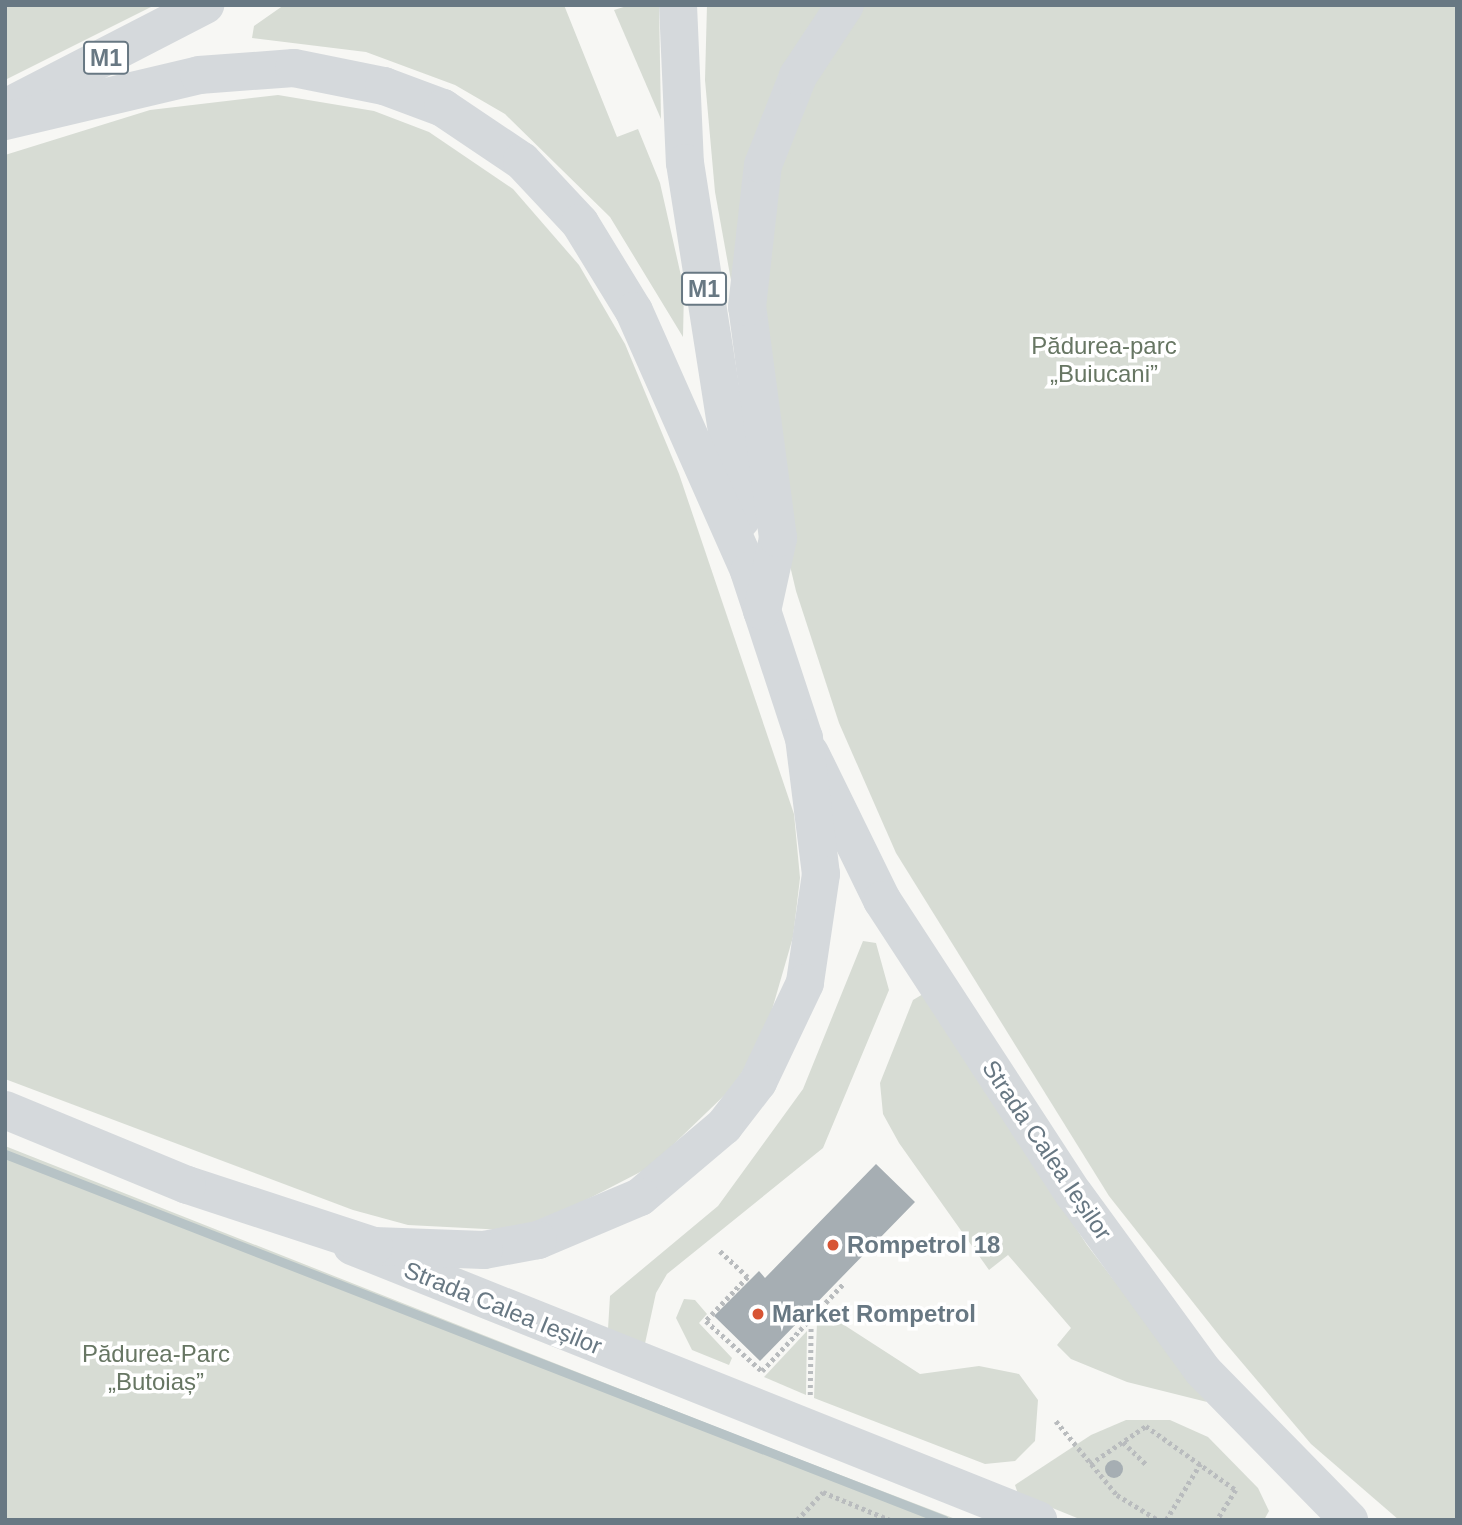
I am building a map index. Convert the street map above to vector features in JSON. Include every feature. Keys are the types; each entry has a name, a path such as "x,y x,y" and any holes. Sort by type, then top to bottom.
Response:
{"main road":[{"name":"M1","path":"5,109 205,5"},
{"name":"M1","path":"678,5 685,163 749,571"},
{"path":"762,611 778,538 747,307 764,165 798,76 845,5"},
{"path":"5,121 199,75 294,68 384,86 472,126 522,162 580,223 634,311 749,571 804,738 821,874 817,929 785,1035 724,1126 640,1197 538,1240 429,1252 321,1233 5,1110"},
{"name":"Strada Calea Ieșilor","path":"804,738 882,900 1074,1194 1203,1371 1334,1517"},
{"name":"Strada Calea Ieșilor","path":"321,1233 810,1431 1038,1520"}],"path":[{"path":"720,1251 748,1277 706,1321 762,1371 844,1283"},
{"path":"810,1431 811,1318"},
{"path":"1056,1421 1117,1495 1158,1520"},
{"path":"1090,1464 1146,1426 1236,1490 1217,1520"},
{"path":"1123,1442 1146,1464"},
{"path":"1166,1520 1200,1464"},
{"path":"797,1520 823,1492 890,1520"}],"green space":[{"path":"5,5 155,5 5,80"},
{"path":"284,5 564,5 617,137 638,129 660,183 684,289 683,337 610,217 505,114 455,85 366,52 252,38 254,26"},
{"path":"630,5 659,5 661,119 614,10"},
{"name":"Pădurea-parc „Buiucani”","path":"707,5 1457,5 1457,1520 1399,1520 1311,1444 1222,1339 1109,1196 896,853 839,723 796,591 759,435 715,192 705,80"},
{"path":"278,95 374,111 429,132 513,189 579,265 625,344 679,474 794,814 800,878 793,937 765,1034 733,1087 650,1167 555,1216 505,1230 408,1225 353,1210 5,1079 5,155 150,110"},
{"path":"863,941 876,943 889,990 823,1148 667,1274 656,1293 644,1348 608,1329 610,1296 718,1206 803,1089"},
{"path":"923,994 1087,1245 1207,1402 1127,1382 1071,1359 1057,1345 1071,1328 1008,1255 989,1270 899,1143 883,1114 880,1083 913,1000"},
{"name":"Pădurea-Parc „Butoiaș”","path":"5,1146 757,1443 958,1520 5,1520"},
{"path":"684,1299 695,1300 707,1314 699,1323 732,1358 729,1365 692,1350 676,1318"},
{"path":"824,1312 920,1374 979,1366 1019,1374 1038,1400 1035,1441 1015,1461 985,1464 814,1398 817,1322"},
{"path":"807,1331 806,1395 764,1377"},
{"path":"1126,1420 1170,1420 1208,1437 1258,1488 1269,1511 1264,1520 1082,1520 1018,1494 1015,1485 1091,1435"}],"building":[{"path":"876,1164 915,1202 760,1361 714,1316 759,1271 765,1278"},
{"path":"1114,1460 1120,1463 1123,1469 1120,1475 1114,1478 1108,1475 1105,1469 1108,1463"}],"waterway":[{"path":"5,1154 944,1520"}],"place":[{"name":"Rompetrol 18","path":"833,1245"},
{"name":"Market Rompetrol","path":"758,1314"}]}
